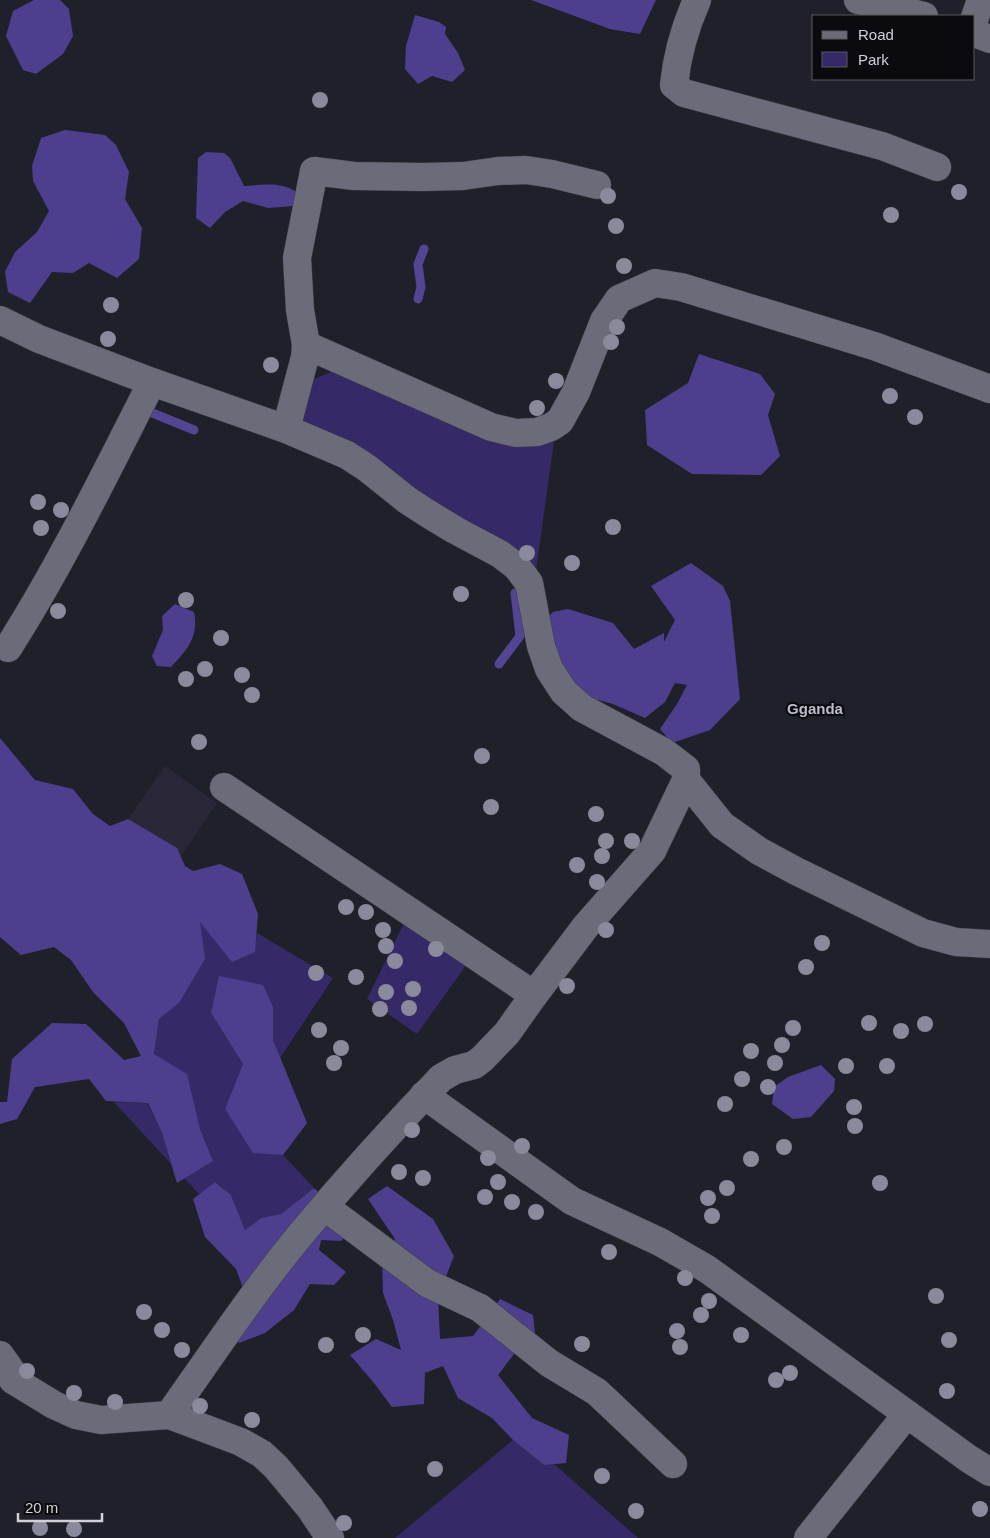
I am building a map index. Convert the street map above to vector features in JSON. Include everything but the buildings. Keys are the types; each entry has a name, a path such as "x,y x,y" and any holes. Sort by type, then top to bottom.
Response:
{"street":[{"path":"696,0 682,41 676,69 674,85 678,90 882,146 937,167"},
{"path":"858,0 920,15"},
{"path":"975,17 981,0"},
{"path":"975,32 990,39"},
{"path":"286,429 305,357 306,345 300,310 297,258 314,171 354,176 423,177 463,176 498,171 526,170 597,185"},
{"path":"306,345 490,427 516,433 538,432 551,427 560,420 576,392 604,322 619,299 655,283 681,287 874,346 990,389"},
{"path":"0,320 39,339 152,382 286,429 357,461 406,500 455,530 500,554 516,567 529,584 546,661 564,692 582,708 678,762 686,769 686,780 652,850 586,926 507,1033 491,1051 474,1065 455,1070 441,1078 301,1234 262,1284 169,1415"},
{"path":"8,648 32,611 74,536 152,382"},
{"path":"686,780 722,825 759,851 796,871 923,933 956,942 990,944"},
{"path":"224,787 534,995"},
{"path":"424,1095 572,1201 660,1242 707,1269 990,1472"},
{"path":"325,1207 428,1283 480,1308 549,1363 597,1392 673,1464"},
{"path":"0,1355 12,1372 6,1385 76,1414 101,1420 169,1415 241,1442 262,1454 292,1485 330,1538"},
{"path":"808,1538 907,1414"}],"shaded area":[{"path":"34,0 60,0 69,9 73,36 63,54 36,74 23,70 6,36 13,11"},
{"path":"531,0 656,0 640,34 610,29"},
{"path":"415,15 439,22 446,27 445,34 458,53 465,70 452,82 432,76 418,84 405,69 406,46"},
{"path":"65,130 105,135 116,145 129,172 125,199 142,228 139,259 117,278 89,263 73,273 52,272 30,303 8,292 5,272 15,252 37,232 49,211 33,181 32,166 41,138"},
{"path":"206,152 224,153 230,158 244,186 278,185 292,189 298,193 293,206 268,208 243,201 225,212 210,228 196,218 198,158"},
{"path":"699,354 760,374 775,394 768,415 780,456 761,475 692,474 647,445 645,410 688,383"},
{"path":"691,563 723,586 730,601 740,699 710,730 672,743 660,729 687,685 675,683 665,702 645,718 613,704 579,695 557,677 543,622 553,612 568,609 613,623 634,649 664,633 664,642 675,620 651,586"},
{"path":"175,604 194,612 195,629 193,636 187,649 171,667 157,666 152,656 163,630 162,616"},
{"path":"0,738 35,780 73,789 93,814 110,826 128,819 177,848 185,866 193,871 220,864 242,874 258,914 255,952 232,962 200,922 205,959 179,1003 159,1019 154,1054 187,1074 200,1129 213,1161 177,1183 162,1133 148,1103 106,1101 89,1079 35,1087 17,1119 0,1124 0,1102 7,1102 12,1059 52,1023 86,1024 124,1060 141,1056 124,1023 93,992 71,960 54,947 21,955 0,937"},
{"path":"165,766 217,803 181,856 128,819"},
{"path":"219,976 263,985 273,1007 273,1040 307,1123 283,1155 253,1153 225,1109 243,1064 211,1013"},
{"path":"821,1065 835,1079 834,1091 811,1117 793,1119 772,1104 774,1087 788,1077"},
{"path":"215,1182 231,1195 245,1230 261,1218 281,1214 314,1188 345,1216 351,1230 341,1241 321,1240 319,1250 346,1272 334,1285 310,1284 294,1310 265,1333 239,1343 223,1325 243,1288 236,1269 205,1237 193,1199"},
{"path":"387,1186 433,1219 454,1256 438,1297 440,1339 473,1336 500,1299 533,1315 535,1333 514,1354 498,1375 532,1418 569,1435 566,1463 544,1465 513,1440 492,1418 458,1398 443,1366 425,1373 424,1404 392,1407 350,1355 376,1339 401,1350 383,1293 382,1259 395,1239 368,1199"}],"green space":[{"path":"331,372 505,441 554,441 533,592 296,435 298,409 314,379"},
{"path":"406,919 469,961 417,1034 367,999"},
{"path":"199,920 254,952 257,933 333,978 280,1058 273,1040 272,1007 211,1013 243,1064 253,1152 283,1155 314,1188 281,1214 261,1218 245,1230 231,1195 216,1182 199,1194 184,1178 213,1161 200,1129 154,1054 159,1019 179,1003"},
{"path":"114,1102 147,1103 162,1133 171,1164"},
{"path":"513,1440 544,1465 554,1464 638,1538 395,1538"}],"waterway":[{"path":"418,299 421,287 418,264 424,249"},
{"path":"150,412 194,430"},
{"path":"499,664 520,636 515,593"}],"district":[{"name":"Gganda","path":"815,709"}]}
